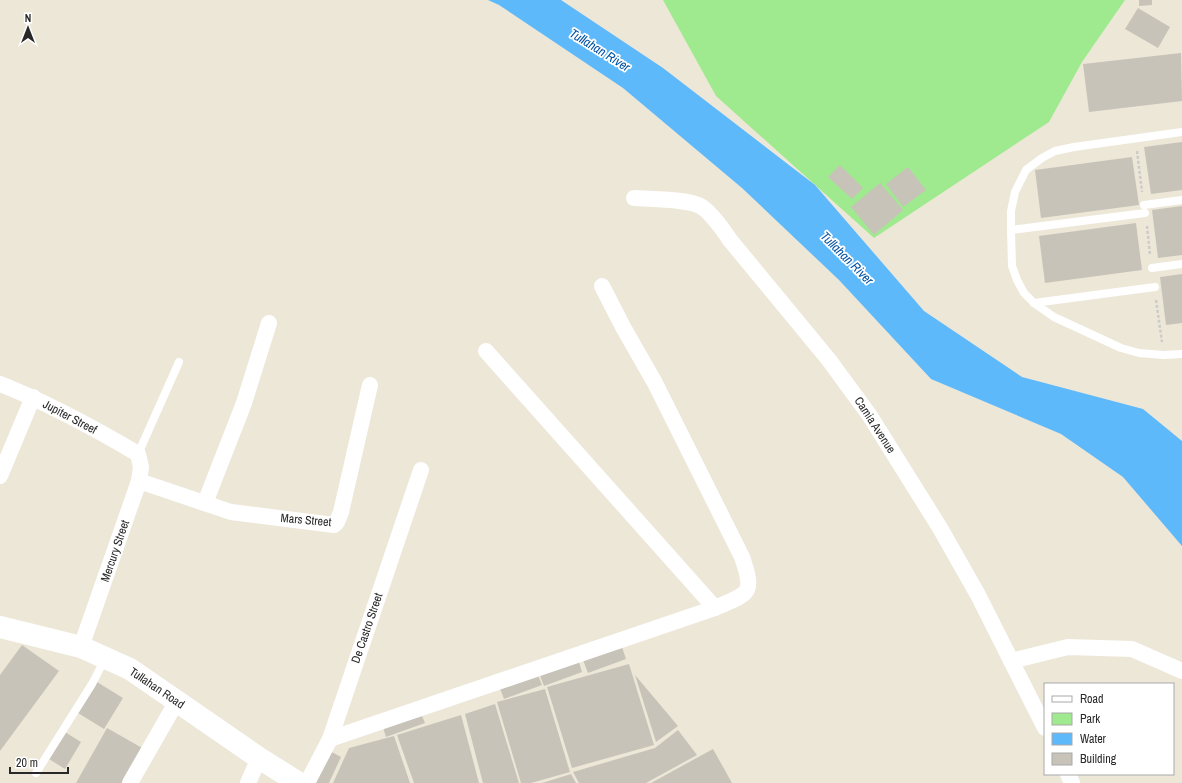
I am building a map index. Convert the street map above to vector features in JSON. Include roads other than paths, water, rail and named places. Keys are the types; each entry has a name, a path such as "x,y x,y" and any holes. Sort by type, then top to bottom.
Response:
{"main road":[{"name":"Tullahan Road","path":"0,627 81,647 130,669 259,758 299,783"}],"street":[{"name":"Camia Avenue","path":"634,198 677,200 701,206 716,220 734,246 829,360 870,416 940,528 978,595 1044,726"},
{"path":"330,739 716,608 744,595 749,586 748,575 742,557 655,383 623,327 602,286"},
{"path":"205,503 244,403 269,323"},
{"path":"486,351 716,608"},
{"name":"Jupiter Streef","path":"0,384 33,397 113,439 138,454"},
{"name":"Mars Street","path":"139,481 232,512 334,525 337,522 341,512 370,385"},
{"path":"0,476 33,397"},
{"name":"Mercury Street","path":"81,647 139,481 141,467 138,454"},
{"name":"De Castro Street","path":"307,783 330,739 421,470"},
{"path":"1011,661 1068,647 1132,649 1182,671"},
{"path":"130,783 177,701"},
{"path":"248,783 259,758"}],"lane":[{"path":"1182,132 1055,151 1042,158 1026,170 1015,192 1011,211 1012,266 1024,293 1034,303 1054,317 1121,348 1139,353 1164,355 1182,354"},
{"path":"1011,230 1144,209 1182,200"},
{"path":"1152,268 1182,264"},
{"path":"1034,303 1155,287"},
{"path":"138,454 179,362"},
{"path":"36,773 92,684 106,658"}],"water":[{"name":"Tullahan River","path":"488,0 561,0 663,68 815,185 924,311 1022,377 1143,409 1182,441 1182,546 1123,477 1061,434 931,379 839,280 742,188 623,88 499,5"}]}
